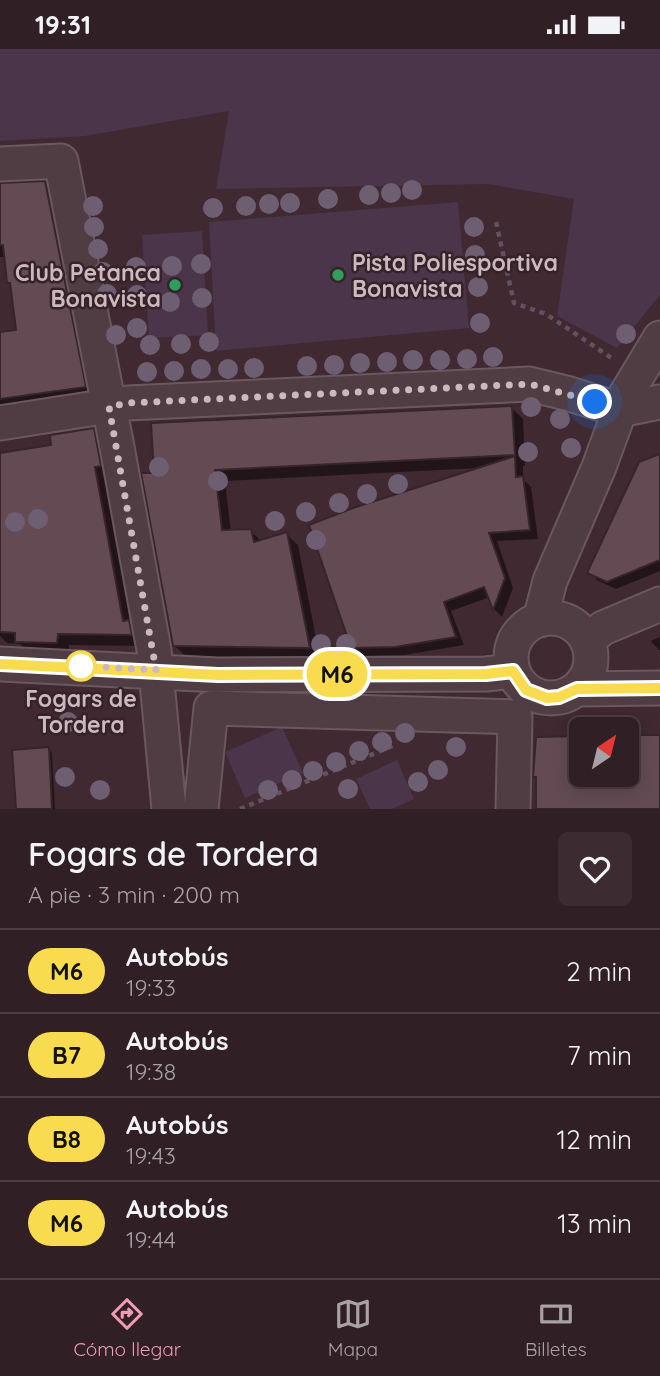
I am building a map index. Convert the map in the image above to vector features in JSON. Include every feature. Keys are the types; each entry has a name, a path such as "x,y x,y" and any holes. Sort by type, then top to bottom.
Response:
{"street":[{"path":"0,164 61,162 109,407 156,670 169,809"},
{"path":"540,620 550,580 620,411 636,376 660,338"},
{"path":"0,423 128,403 530,384 620,411 660,402"},
{"path":"587,641 603,628 660,604"},
{"path":"577,689 586,677 590,665 587,641 579,630 554,618 540,620 526,627 515,640 511,655 513,671 518,681 536,695 559,697 577,689 660,688"},
{"path":"0,664 218,675 486,674 513,671"},
{"path":"201,809 211,708 514,717 513,809"}],"path":[{"path":"496,222 514,303 547,314 636,376"},
{"path":"240,809 401,742"}],"shaded area":[{"path":"0,49 660,49 660,295 617,348 557,316 574,199 488,184 216,189 229,111 85,136 0,141"},
{"name":"Pista Poliesportiva Bonavista","path":"458,202 469,328 216,351 209,222"},
{"name":"Club Petanca Bonavista","path":"202,231 208,335 149,338 142,235"},
{"path":"282,727 303,773 245,798 225,752"},
{"path":"397,760 414,799 392,809 370,809 356,779"}],"building":[{"path":"45,181 86,387 0,399 0,332 16,330 3,245 0,245 0,183"},
{"path":"512,406 515,455 215,470 222,530 251,529 254,542 287,532 310,648 173,646 141,473 154,473 151,423"},
{"path":"94,428 101,466 95,467 123,621 129,620 132,635 58,634 57,643 15,642 15,633 0,632 0,453 51,445 50,435"},
{"path":"660,454 660,560 607,582 587,573 639,462"},
{"path":"515,456 516,477 523,476 530,530 489,533 505,578 493,610 484,587 444,602 456,637 395,647 351,648 309,525 353,508"},
{"path":"639,735 660,735 660,809 536,809 536,777 533,777 536,737 569,736 569,787 639,787"},
{"path":"49,747 52,809 16,809 12,750"}],"bus line":[{"name":"M6","path":"0,664 218,675 486,674 513,671 526,690 547,698 569,694 577,689 660,688"}],"place":[{"name":"Pista Poliesportiva Bonavista","path":"338,275"},
{"name":"Club Petanca Bonavista","path":"175,285"},
{"name":"Fogars de Tordera","path":"81,666"}],"route":[{"path":"81,666 156,670 109,407 128,403 530,384 595,402"}]}
